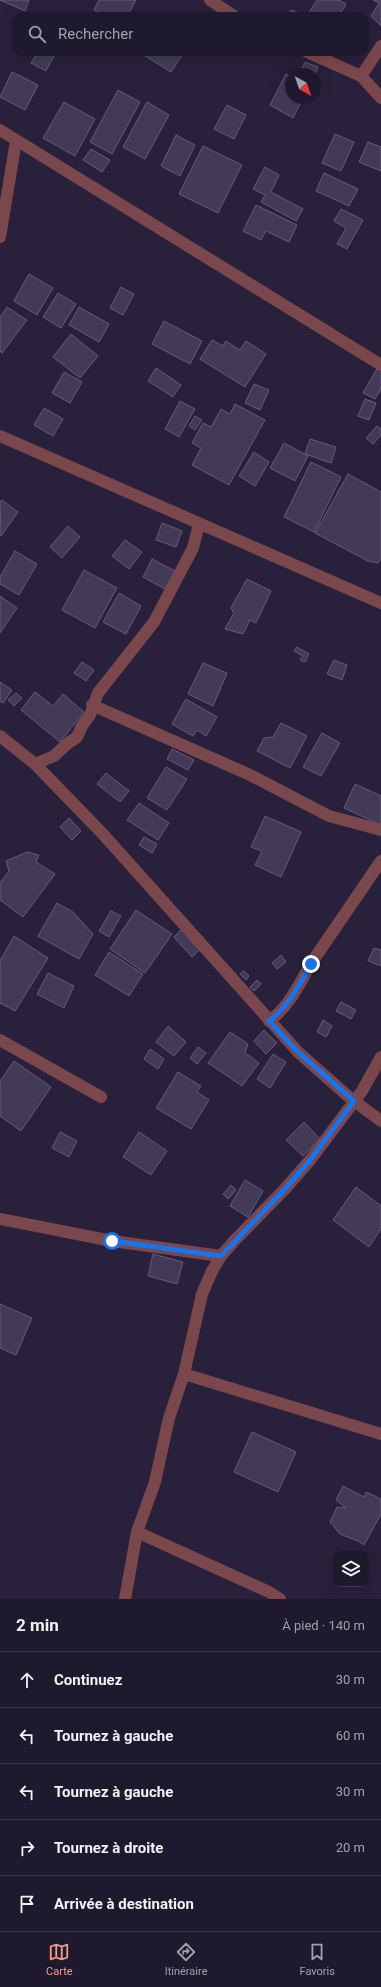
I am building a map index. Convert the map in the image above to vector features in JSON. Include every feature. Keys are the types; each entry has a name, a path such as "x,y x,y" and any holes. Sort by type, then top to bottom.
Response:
{"street":[{"path":"210,0 228,12"},
{"path":"361,76 381,46"},
{"path":"317,56 361,76 381,98"},
{"path":"0,130 381,365"},
{"path":"0,238 16,141"},
{"path":"0,436 381,603"},
{"path":"35,764 54,756 77,737 82,726 90,715 92,704 98,693 154,622 193,548 199,524"},
{"path":"92,704 248,774 329,816 381,830"},
{"path":"0,736 35,764 101,832 298,1052 354,1101 381,1121"},
{"path":"269,1021 279,1014 291,1000 311,964 381,861"},
{"path":"0,1040 101,1097"},
{"path":"125,1599 136,1532 155,1482 169,1418 184,1374 202,1294 212,1270 221,1256 284,1190 311,1159 354,1101 371,1076 381,1057"},
{"path":"0,1219 112,1241 221,1256"},
{"path":"184,1374 381,1434"},
{"path":"136,1532 269,1592 280,1599"}],"building":[{"path":"0,0 29,0 25,11"},
{"path":"99,0 136,0 129,12 98,12 94,10"},
{"path":"317,0 339,0 346,4 341,12 310,12"},
{"path":"373,0 381,0 381,26 371,16 379,3"},
{"path":"35,56 54,56 46,71 31,63"},
{"path":"145,56 181,56 171,72"},
{"path":"305,62 318,67 318,68 302,68"},
{"path":"12,72 38,85 25,110 0,97"},
{"path":"285,76 285,104 300,104 293,118 270,105"},
{"path":"118,90 140,102 112,154 90,142"},
{"path":"64,102 95,119 75,156 43,138"},
{"path":"147,102 169,115 145,159 123,147"},
{"path":"227,105 246,115 234,139 214,129"},
{"path":"335,134 354,142 341,171 322,163"},
{"path":"176,135 195,145 180,176 161,166"},
{"path":"368,142 381,147 381,171 359,162"},
{"path":"203,146 242,165 218,213 179,194"},
{"path":"91,149 110,160 102,172 83,160"},
{"path":"265,167 279,175 271,192 303,209 296,221 261,202 265,195 253,189"},
{"path":"324,173 358,189 349,206 316,191"},
{"path":"256,205 297,225 289,242 266,231 261,240 243,231"},
{"path":"341,209 363,220 347,249 337,244 346,228 334,221"},
{"path":"29,274 53,288 37,315 14,301"},
{"path":"121,287 134,294 123,315 110,308"},
{"path":"58,293 76,304 61,328 43,317"},
{"path":"7,307 27,320 2,353 0,351 0,317"},
{"path":"79,307 109,324 99,342 69,325"},
{"path":"164,321 202,341 190,364 152,344"},
{"path":"71,334 98,356 80,378 53,357"},
{"path":"212,340 223,346 226,341 240,350 246,341 266,354 245,387 200,359"},
{"path":"378,367 381,369 381,389 375,399 363,393"},
{"path":"156,368 181,385 173,397 148,381"},
{"path":"64,372 82,382 70,403 52,393"},
{"path":"254,384 269,390 260,410 245,403"},
{"path":"365,399 376,403 369,420 358,416"},
{"path":"180,401 195,409 179,437 165,429"},
{"path":"235,404 265,420 229,485 192,465 201,448 192,443 203,423 211,427 221,409 230,414"},
{"path":"44,408 63,419 53,436 34,425"},
{"path":"195,416 202,420 195,430 189,426"},
{"path":"377,426 381,429 381,435 373,444 366,438"},
{"path":"310,439 336,447 331,463 305,454"},
{"path":"284,443 308,456 295,481 270,468"},
{"path":"254,452 269,462 255,486 239,476"},
{"path":"311,462 341,477 314,532 284,517"},
{"path":"348,474 381,492 381,558 378,563 368,561 315,533"},
{"path":"2,500 18,512 1,536 0,502"},
{"path":"162,523 182,531 176,547 156,540"},
{"path":"68,526 80,537 62,558 50,547"},
{"path":"125,540 142,552 129,569 112,556"},
{"path":"15,551 37,564 19,595 0,584 0,577"},
{"path":"152,559 175,571 165,589 143,577"},
{"path":"84,570 117,588 95,628 62,610"},
{"path":"247,579 271,591 256,623 250,620 243,634 225,629 234,613 231,608"},
{"path":"119,593 141,606 126,634 103,622"},
{"path":"0,596 17,608 0,633"},
{"path":"297,647 309,654 305,662 300,660 303,656 294,651"},
{"path":"334,660 347,665 342,680 327,674"},
{"path":"82,662 94,670 86,681 74,673"},
{"path":"203,663 227,673 213,706 188,694"},
{"path":"0,682 12,690 3,703 0,701"},
{"path":"35,692 53,706 63,694 84,712 60,742 21,710"},
{"path":"16,693 22,698 14,706 8,700"},
{"path":"186,699 217,717 206,736 197,730 193,736 172,724"},
{"path":"281,723 307,736 290,768 257,751 264,738 273,737"},
{"path":"322,733 340,743 321,776 303,767"},
{"path":"172,749 194,760 188,770 167,759"},
{"path":"166,767 187,779 167,810 147,798"},
{"path":"106,773 129,791 120,802 97,784"},
{"path":"355,784 381,796 381,825 344,808"},
{"path":"139,803 169,823 158,840 127,820"},
{"path":"265,816 301,832 281,877 255,865 262,851 251,847"},
{"path":"69,818 81,831 72,840 60,827"},
{"path":"144,837 157,844 152,853 139,845"},
{"path":"27,852 39,855 36,862 55,874 23,917 0,900 0,883 9,871 6,861"},
{"path":"57,903 73,912 93,934 79,959 38,936"},
{"path":"136,910 172,934 145,973 110,949"},
{"path":"111,911 121,916 109,937 99,931"},
{"path":"182,929 199,950 192,957 174,937"},
{"path":"14,936 48,958 15,1011 0,1003 0,961"},
{"path":"374,948 381,950 381,966 368,961"},
{"path":"109,952 143,974 129,996 95,975"},
{"path":"281,955 286,962 277,969 272,963"},
{"path":"244,971 249,976 246,980 240,974"},
{"path":"48,973 74,986 64,1008 37,994"},
{"path":"257,980 261,984 254,991 250,987"},
{"path":"341,1002 356,1010 351,1019 336,1011"},
{"path":"323,1020 332,1026 326,1037 317,1032"},
{"path":"168,1026 186,1042 174,1056 156,1042"},
{"path":"264,1030 277,1043 266,1054 254,1041"},
{"path":"230,1032 248,1044 245,1053 259,1063 242,1086 208,1063"},
{"path":"198,1047 206,1053 197,1064 190,1058"},
{"path":"150,1049 164,1059 158,1069 144,1059"},
{"path":"273,1054 286,1062 270,1088 257,1079"},
{"path":"14,1061 51,1087 21,1131 0,1116 0,1081"},
{"path":"178,1072 201,1086 197,1092 209,1100 191,1129 156,1108"},
{"path":"304,1122 320,1139 303,1156 286,1140"},
{"path":"60,1132 77,1141 69,1157 52,1148"},
{"path":"139,1132 167,1151 151,1175 123,1157"},
{"path":"245,1180 263,1191 248,1217 230,1206"},
{"path":"231,1185 236,1190 228,1199 223,1194"},
{"path":"356,1187 381,1206 381,1229 369,1247 333,1220"},
{"path":"153,1254 183,1262 177,1284 148,1276"},
{"path":"0,1304 32,1318 16,1355 0,1348"},
{"path":"252,1432 296,1452 278,1492 234,1472"},
{"path":"343,1486 364,1497 366,1492 381,1499 381,1514 364,1545 340,1534 330,1522 337,1507 346,1508 336,1500"}],"route":[{"path":"112,1241 221,1256 284,1190 311,1159 354,1101 298,1052 269,1021 279,1014 291,1000 311,964"}]}
